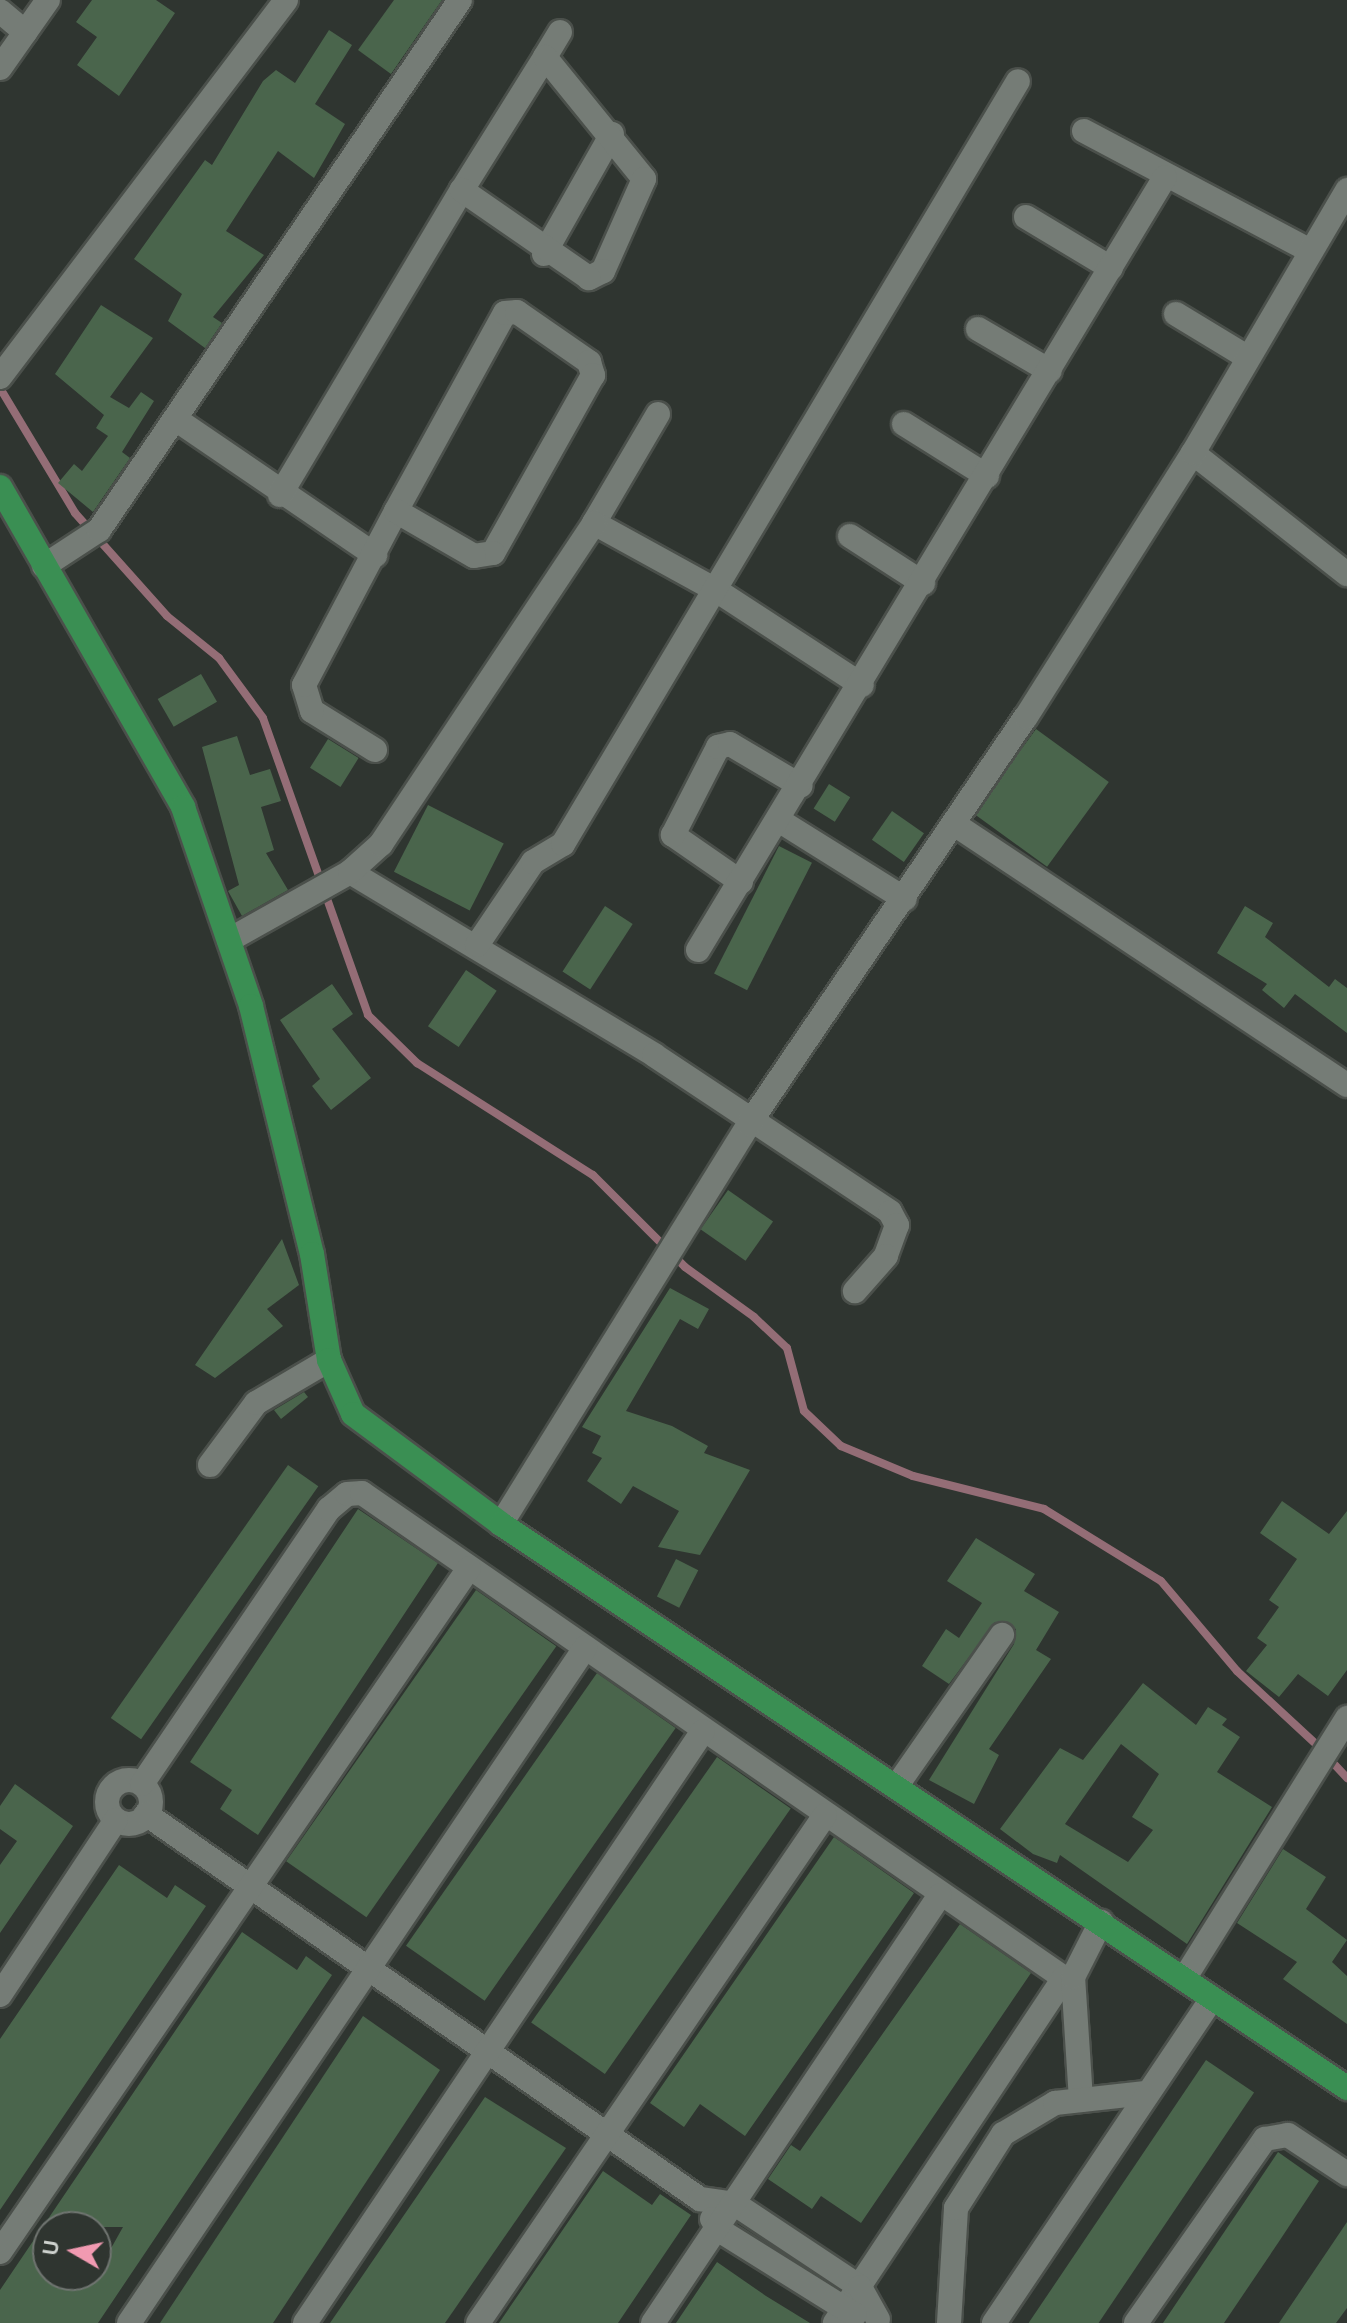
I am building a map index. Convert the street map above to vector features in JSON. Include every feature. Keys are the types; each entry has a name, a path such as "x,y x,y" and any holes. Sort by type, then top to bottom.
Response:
{"main road":[{"path":"0,487 44,566 160,757 229,940 312,1254 329,1360 361,1423 501,1524 898,1784 1093,1933 1184,1979 1347,2088"}],"street":[{"path":"0,68 48,0"},
{"path":"1,376 286,0"},
{"path":"44,566 99,530 177,420 273,267 460,0"},
{"path":"0,11 25,32"},
{"path":"280,495 560,32"},
{"path":"462,190 578,277 603,271 644,179 612,134 545,57"},
{"path":"477,945 533,862 563,844 1018,81"},
{"path":"1084,131 1165,177 1309,250"},
{"path":"544,254 612,134"},
{"path":"698,950 780,821 1165,177"},
{"path":"501,1524 749,1124 957,826 1193,453 1309,250 1347,190"},
{"path":"1026,217 1111,268"},
{"path":"375,750 312,711 304,685 396,511 505,313 517,312 589,362 593,375 493,553 474,556 396,511"},
{"path":"1176,314 1247,357"},
{"path":"978,329 1050,371"},
{"path":"229,940 296,898 350,872 381,844 594,523 658,414"},
{"path":"177,420 280,495 375,555"},
{"path":"904,424 987,476"},
{"path":"1193,453 1347,574"},
{"path":"594,523 716,590 862,685"},
{"path":"850,536 923,583"},
{"path":"741,882 673,835 718,747 730,744 801,786"},
{"path":"780,821 905,899"},
{"path":"957,826 1347,1085"},
{"path":"350,872 477,945 749,1124 890,1212 897,1225 886,1256 855,1291"},
{"path":"210,1465 256,1403 329,1360"},
{"path":"142,1784 337,1500 354,1493 373,1499 703,1731 1064,1978 838,2318"},
{"path":"0,2252 469,1568"},
{"path":"898,1784 1002,1635"},
{"path":"129,2323 585,1648"},
{"path":"1184,1979 1347,1718"},
{"path":"305,2323 703,1731"},
{"path":"125,1780 142,1784 149,1795 146,1814 133,1823 116,1820 107,1806 111,1789 125,1780"},
{"path":"146,1814 486,2054 700,2199 719,2230 838,2318 881,2321"},
{"path":"478,2323 825,1815"},
{"path":"0,1995 116,1820"},
{"path":"653,2323 719,2230 940,1895"},
{"path":"1081,2100 1073,1977 1093,1933"},
{"path":"994,2323 1145,2093 1212,1998"},
{"path":"949,2323 956,2208 971,2177 1003,2134 1055,2103 1145,2093"},
{"path":"1136,2323 1265,2139 1288,2135 1347,2174"},
{"path":"700,2199 735,2204 860,2287 881,2321"}],"building":[{"path":"92,0 156,0 175,13 119,96 77,65 97,37 76,22"},
{"path":"394,0 442,0 391,74 358,50"},
{"path":"329,30 352,45 315,104 345,124 314,178 278,151 226,231 264,255 213,317 222,323 205,348 168,321 182,294 134,259 205,160 212,165 263,81 276,70 295,83"},
{"path":"101,305 153,338 110,397 129,408 141,392 154,401 122,452 130,458 93,512 58,483 74,464 82,471 108,436 96,428 104,415 55,374"},
{"path":"201,674 217,702 174,727 158,699"},
{"path":"1036,729 1109,782 1047,867 974,814"},
{"path":"237,736 250,775 270,769 281,801 261,807 274,850 266,853 288,890 242,916 228,891 239,885 202,747"},
{"path":"328,739 359,758 341,787 310,768"},
{"path":"829,784 850,797 835,822 814,809"},
{"path":"428,805 504,844 470,910 394,872"},
{"path":"892,811 924,833 904,862 872,840"},
{"path":"779,846 812,863 747,990 714,973"},
{"path":"605,906 633,924 590,989 563,971"},
{"path":"1245,906 1273,923 1265,937 1329,987 1335,979 1347,988 1347,1033 1295,994 1284,1008 1262,990 1267,984 1217,953"},
{"path":"466,970 497,991 459,1047 428,1026"},
{"path":"332,984 353,1014 332,1029 371,1078 331,1110 312,1086 320,1079 280,1020"},
{"path":"728,1190 773,1222 746,1261 700,1229"},
{"path":"282,1239 299,1285 267,1309 283,1326 215,1378 195,1365"},
{"path":"670,1288 709,1309 698,1329 680,1319 626,1411 672,1426 708,1446 704,1453 750,1470 700,1555 658,1547 679,1511 633,1486 621,1504 587,1481 602,1458 592,1453 601,1436 582,1427"},
{"path":"304,1392 308,1397 281,1419 274,1410"},
{"path":"288,1465 318,1486 141,1739 111,1718"},
{"path":"1282,1501 1329,1534 1347,1511 1347,1670 1328,1696 1298,1674 1279,1697 1246,1671 1267,1645 1257,1638 1279,1607 1269,1600 1297,1559 1260,1533"},
{"path":"358,1509 438,1563 258,1835 220,1809 232,1790 190,1762"},
{"path":"976,1538 1035,1574 1024,1591 1059,1612 1036,1650 1051,1659 989,1749 999,1755 974,1804 929,1780 1014,1644 1016,1629 995,1622 949,1684 922,1666 946,1629 959,1638 982,1603 947,1581"},
{"path":"676,1559 698,1570 679,1608 657,1596"},
{"path":"476,1590 556,1646 366,1917 286,1861"},
{"path":"597,1673 676,1728 485,2001 406,1946"},
{"path":"1143,1683 1196,1725 1208,1707 1227,1719 1222,1725 1240,1737 1217,1772 1272,1807 1187,1944 1060,1855 1057,1863 1033,1854 1000,1829 1060,1748 1083,1760","holes":["1121,1744 1159,1774 1132,1817 1153,1830 1128,1862 1065,1824"]},
{"path":"717,1757 791,1809 605,2074 531,2022"},
{"path":"15,1784 73,1826 0,1933 0,1865 17,1841 0,1829 0,1806"},
{"path":"834,1837 914,1893 745,2136 700,2104 684,2127 650,2103"},
{"path":"1283,1849 1326,1877 1306,1909 1347,1940 1332,1962 1347,1976 1347,2024 1283,1979 1297,1962 1237,1923"},
{"path":"119,1865 167,1898 175,1885 206,1906 0,2210 0,2039"},
{"path":"960,1924 1031,1973 861,2223 821,2196 812,2209 768,2179 791,2145 800,2151"},
{"path":"242,1932 297,1970 306,1956 332,1975 98,2323 0,2323 0,2290 32,2243 32,2291 112,2291 112,2247 123,2227 112,2227 112,2211 53,2211"},
{"path":"363,2016 440,2070 273,2323 160,2323"},
{"path":"1206,2060 1254,2092 1099,2323 1029,2323"},
{"path":"485,2097 566,2148 445,2323 330,2323"},
{"path":"1278,2152 1319,2181 1278,2243 1224,2323 1163,2323"},
{"path":"603,2171 652,2205 660,2194 691,2215 618,2323 499,2323"},
{"path":"1347,2222 1347,2308 1336,2323 1279,2323"},
{"path":"717,2262 766,2296 810,2323 676,2323"}],"waterway":[{"path":"0,388 75,513 167,616 219,658 263,718 368,1015 417,1063 593,1175 685,1267 754,1317 787,1348 804,1411 841,1446 913,1476 1044,1509 1161,1581 1237,1671 1317,1745"},
{"path":"1335,1765 1347,1778"}]}
